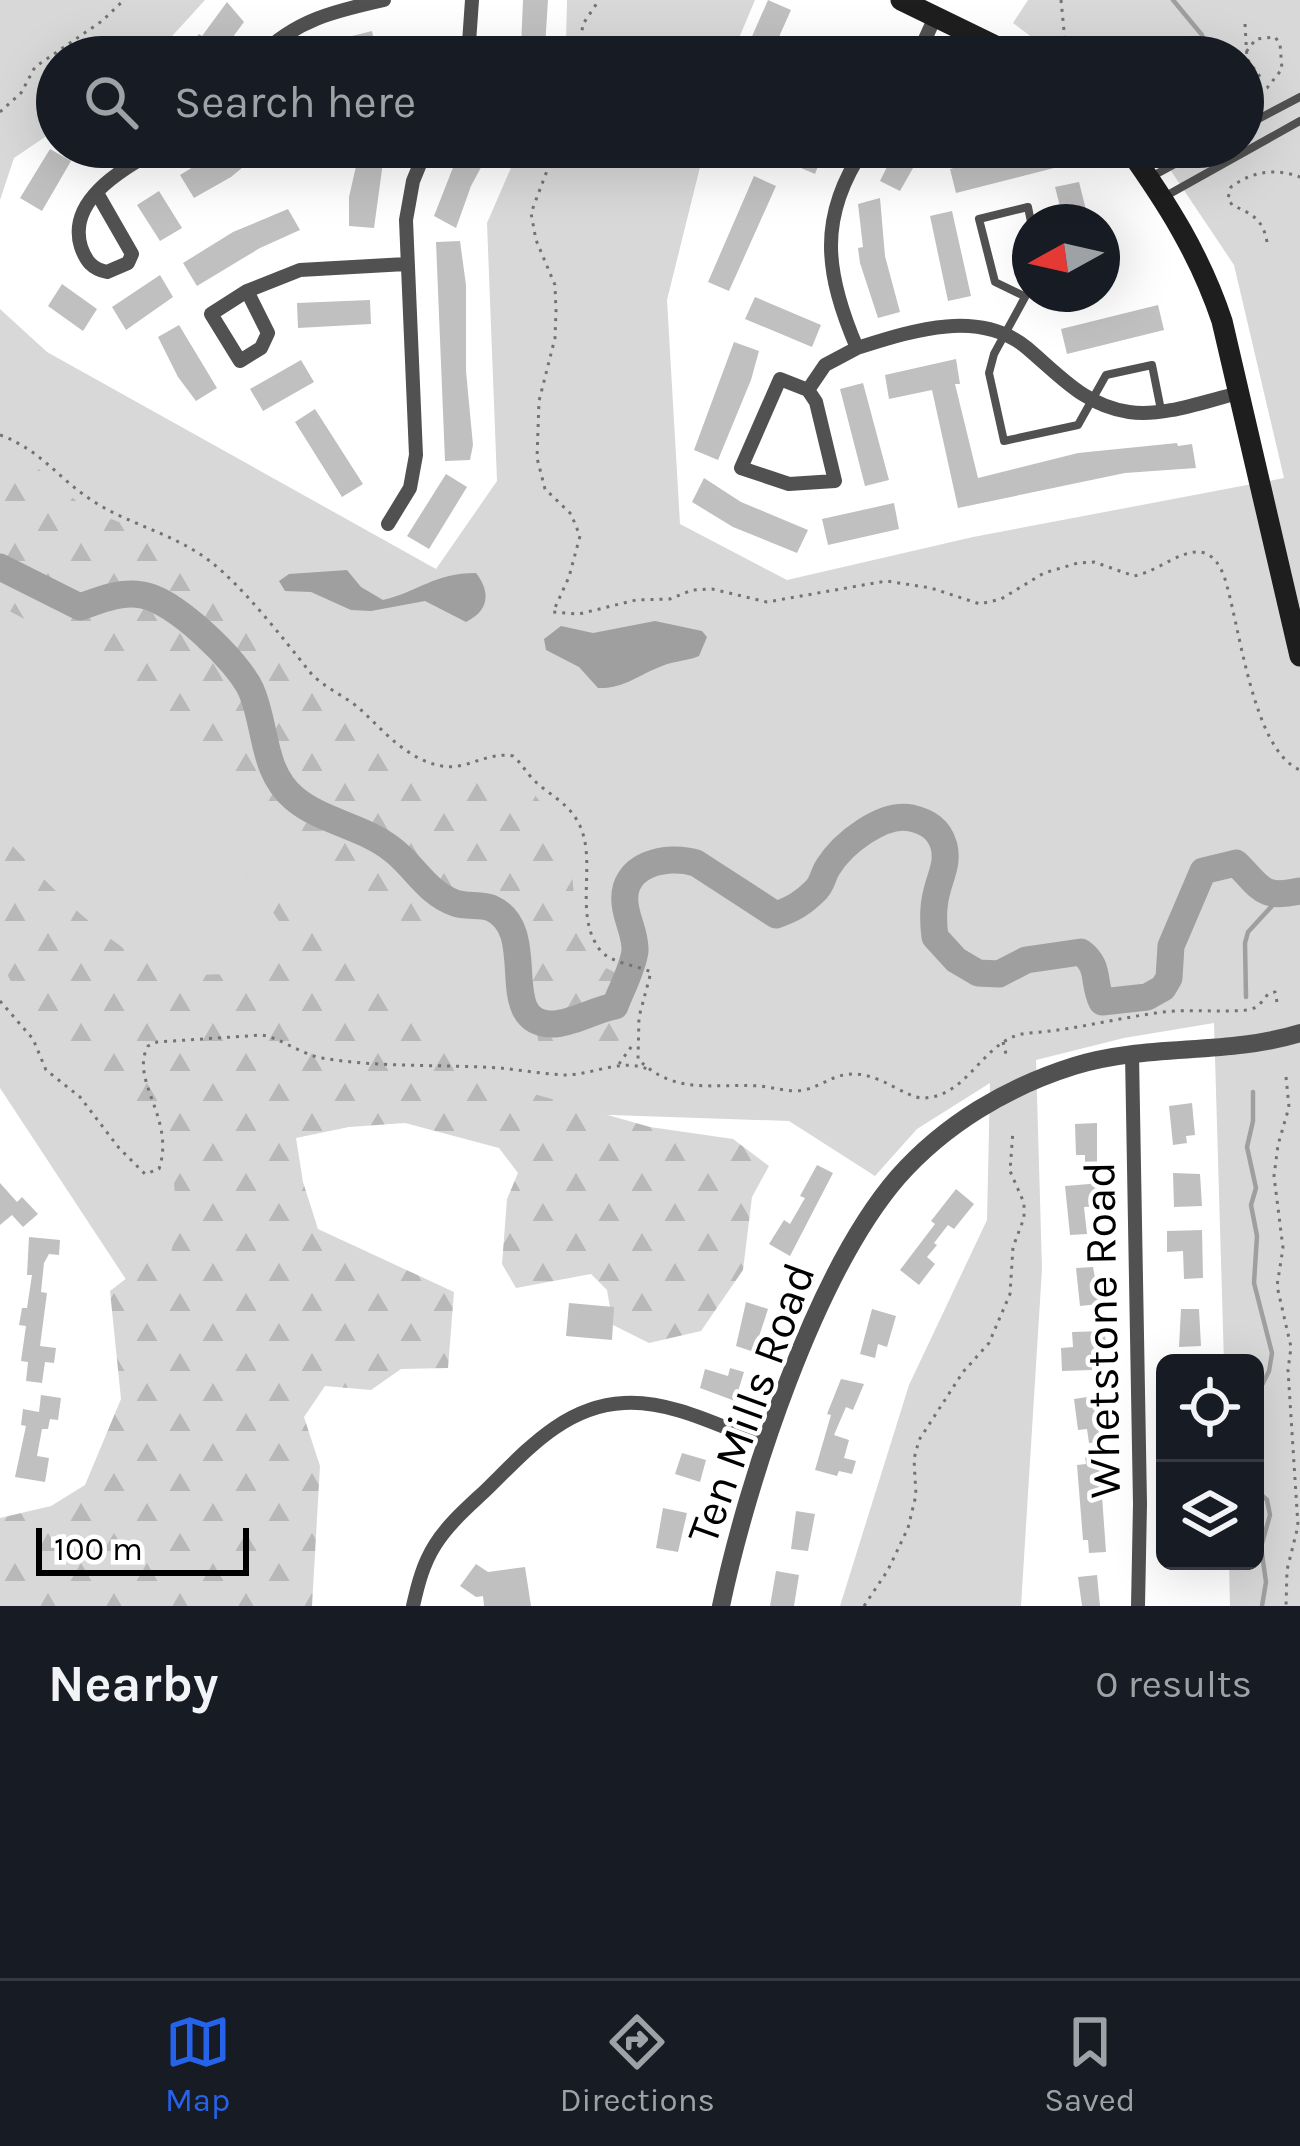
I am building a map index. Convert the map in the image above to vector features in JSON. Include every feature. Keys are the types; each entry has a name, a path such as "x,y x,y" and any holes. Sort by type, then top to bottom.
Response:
{"main road":[{"path":"901,0 939,7 985,36"},
{"path":"1142,168 1208,279 1300,656"}],"street":[{"path":"282,36 309,19 384,0"},
{"path":"469,36 472,0"},
{"path":"926,36 939,7"},
{"path":"97,193 132,254 115,271 91,266 79,237 80,215 97,193 126,168"},
{"path":"388,524 410,488 416,455 406,264 409,200 420,168"},
{"path":"854,168 838,199 830,252 835,290 857,348"},
{"path":"247,291 268,333 261,348 240,361 211,314 247,291 300,270 406,264"},
{"path":"808,390 826,365 857,348 979,325 1024,344 1061,380 1091,400 1129,412 1161,412 1239,393"},
{"path":"780,379 808,390 816,402 836,482 789,484 741,468 780,379"},
{"name":"Ten Mills Road","path":"721,1606 766,1444 838,1272 898,1178 945,1134 995,1098 1081,1064 1132,1054 1223,1048 1300,1033"},
{"name":"Whetstone Road","path":"1132,1054 1138,1606"},
{"path":"413,1606 427,1560 450,1526 541,1437 578,1413 625,1402 643,1404 766,1444"}],"lane":[{"path":"1264,116 1300,97"},
{"path":"1264,141 1300,121"},
{"path":"1149,178 1167,168"},
{"path":"1163,198 1216,168"},
{"path":"1012,211 979,219 995,282 1012,287"},
{"path":"1017,312 989,373 1004,441 1078,425 1106,375 1151,365 1161,412"}],"path":[{"path":"80,36 124,0"},
{"path":"581,36 598,0"},
{"path":"1060,0 1064,36"},
{"path":"1245,24 1245,36"},
{"path":"1264,38 1275,37 1280,44 1282,69 1276,81 1264,88"},
{"path":"0,112 21,93 36,66"},
{"path":"548,168 531,213 536,240 555,285 556,311 555,338 539,401 537,458 545,489 571,514 580,536 565,589 553,612 579,614 712,589 767,602 886,581 987,604 1068,565 1094,562 1134,576 1174,558 1206,553 1215,558 1224,576 1263,724 1288,764 1300,770"},
{"path":"1267,242 1263,224 1255,215 1232,205 1228,198 1231,187 1275,170 1300,176"},
{"path":"0,435 29,446 94,502 167,535 212,562 290,644 310,674 343,694 388,738 422,760 442,766 458,767 500,754 513,756 577,819 584,836 588,914 598,948 605,956 645,969 652,976 636,1037 625,1061 612,1067"},
{"path":"0,1001 33,1040 46,1070 80,1097 146,1174 159,1169 165,1153 160,1114 143,1077 143,1055 157,1042 262,1035 294,1051 360,1062 552,1074 639,1065 696,1088 804,1090 837,1075 853,1074 877,1077 919,1098 943,1092 971,1073 1003,1041 1021,1033 1077,1030 1153,1013 1247,1010 1275,992 1277,1002"},
{"path":"636,1037 638,1059 649,1070"},
{"path":"1003,1041 1006,1054"},
{"path":"1286,1077 1289,1107 1274,1176 1282,1248 1277,1286 1291,1347 1288,1370 1298,1526 1287,1570 1286,1606"},
{"path":"865,1606 908,1528 916,1495 914,1459 919,1440 963,1372 989,1343 1010,1294 1013,1247 1024,1218 1024,1203 1010,1171 1013,1130"}],"green space":[{"path":"0,0 205,0 172,36 36,36 36,143 14,158 0,200"},
{"path":"567,0 755,0 740,36 566,36"},
{"path":"1028,0 1300,0 1300,1606 1230,1606 1229,1570 1264,1570 1264,1354 1224,1354 1214,1023 1124,1038 1036,1060 1042,1269 1021,1606 840,1606 909,1385 987,1220 990,1083 917,1129 875,1176 789,1121 230,1102 225,1289 127,1281 0,1088 0,309 47,352 436,569 497,481 487,223 511,168 700,168 667,300 680,524 787,580 973,537 1284,478 1234,265 1169,168 1264,168 1264,36 1030,36 1013,23"},
{"path":"0,445 16,450 86,509 154,536 211,571 283,664 386,750 429,775 455,780 506,774 523,781 568,835 578,934 600,965 618,974 632,1004 626,1035 584,1053 539,1046 525,958 507,907 480,896 461,896 422,927 382,915 273,823 214,753 107,663 0,606"},
{"path":"0,831 54,889 124,949 166,970 212,975 286,958 285,930 235,857 236,843 297,887 394,1003 527,1092 650,1127 733,1139 769,1166 752,1197 743,1270 701,1331 649,1343 613,1325 607,1290 591,1274 516,1288 502,1264 507,1199 518,1173 499,1148 405,1123 349,1127 296,1138 318,1229 454,1292 448,1368 401,1369 371,1390 325,1386 304,1417 320,1466 312,1606 0,1606 0,1518 51,1506 85,1485 121,1399 110,1291 149,1261 170,1258 177,1224 171,1141 147,1128 136,1134 128,1130 20,999 2,964"}],"shaded area":[{"path":"347,570 361,587 383,600 438,579 476,573 485,600 466,622 425,601 351,610 311,592 285,591 279,581 289,574"},
{"path":"655,621 702,631 707,637 699,656 623,684 598,688 579,667 546,650 544,639 561,626 593,633"}],"building":[{"path":"523,0 548,0 546,36 521,36"},
{"path":"768,0 791,10 779,36 752,36"},
{"path":"227,2 244,22 234,36 202,36"},
{"path":"38,168 67,168 42,211 20,198"},
{"path":"192,168 242,168 194,198 180,175"},
{"path":"356,168 382,168 374,228 349,226"},
{"path":"453,168 481,168 456,228 434,216"},
{"path":"886,168 913,168 900,191 880,181"},
{"path":"953,168 1054,168 956,193"},
{"path":"754,176 776,186 729,291 708,282"},
{"path":"1079,182 1084,204 1059,204 1055,187"},
{"path":"159,191 182,228 160,241 137,205"},
{"path":"880,198 885,256 900,312 878,318 860,263 858,204"},
{"path":"288,209 300,230 197,286 183,263 233,232"},
{"path":"952,211 971,296 948,301 930,216"},
{"path":"460,241 473,445 470,460 445,461 436,242"},
{"path":"160,275 173,297 126,330 112,307"},
{"path":"62,284 97,309 83,331 48,306"},
{"path":"755,297 821,325 812,347 745,319"},
{"path":"370,300 371,324 298,328 297,303"},
{"path":"1158,305 1164,330 1067,354 1061,329"},
{"path":"179,325 217,388 196,401 158,337"},
{"path":"734,342 759,351 718,460 694,450"},
{"path":"956,359 960,384 955,384 978,478 1078,453 1177,443 1192,444 1196,468 1125,473 958,508 932,390 889,399 885,375"},
{"path":"301,360 314,382 263,411 250,389"},
{"path":"863,383 889,480 865,486 840,389"},
{"path":"315,409 363,484 342,497 295,422"},
{"path":"446,474 467,487 429,549 407,536"},
{"path":"704,478 741,502 808,530 797,553 733,527 692,502"},
{"path":"894,503 899,529 828,545 822,519"},
{"path":"1192,1103 1195,1135 1186,1136 1187,1143 1173,1145 1169,1106"},
{"path":"1097,1123 1097,1162 1085,1162 1085,1155 1076,1155 1075,1124"},
{"path":"817,1165 833,1173 790,1256 769,1244 784,1220 790,1224"},
{"path":"1173,1173 1200,1174 1202,1206 1174,1207"},
{"path":"0,1183 17,1202 22,1197 38,1214 23,1227 12,1215 0,1225"},
{"path":"1101,1183 1103,1206 1084,1207 1087,1234 1070,1235 1065,1186"},
{"path":"956,1189 974,1204 954,1229 948,1225 934,1243 927,1257 935,1264 919,1285 900,1270"},
{"path":"1202,1230 1203,1278 1184,1279 1183,1251 1167,1252 1167,1231"},
{"path":"29,1237 60,1240 59,1255 49,1254 44,1263 41,1292 47,1293 40,1346 56,1348 54,1363 45,1362 42,1383 26,1381 28,1362 21,1361 26,1326 19,1325 32,1275 27,1275"},
{"path":"1093,1267 1100,1304 1080,1306 1076,1268"},
{"path":"746,1302 768,1309 754,1352 736,1346"},
{"path":"569,1303 614,1307 612,1340 566,1336"},
{"path":"872,1309 896,1316 887,1347 878,1344 875,1358 860,1354"},
{"path":"1181,1309 1199,1309 1201,1346 1179,1347"},
{"path":"1105,1331 1106,1351 1091,1351 1092,1370 1062,1371 1061,1348 1073,1347 1072,1332"},
{"path":"730,1368 744,1372 735,1401 700,1388 705,1369 728,1376"},
{"path":"841,1379 864,1384 853,1410 846,1407 834,1435 849,1440 844,1458 856,1461 852,1474 839,1471 837,1476 815,1470 831,1415 827,1414"},
{"path":"41,1395 61,1398 58,1420 50,1419 48,1429 42,1429 37,1456 49,1458 45,1482 15,1477 26,1426 21,1425 23,1409 39,1412"},
{"path":"1094,1396 1100,1442 1089,1443 1087,1429 1078,1430 1074,1399"},
{"path":"682,1453 706,1460 700,1482 675,1474"},
{"path":"1099,1454 1106,1552 1089,1553 1088,1540 1083,1540 1077,1465 1086,1464 1085,1456"},
{"path":"663,1508 687,1513 678,1552 656,1548"},
{"path":"796,1511 815,1514 808,1551 791,1549"},
{"path":"476,1564 488,1572 525,1567 531,1606 484,1606 483,1596 476,1597 460,1586"},
{"path":"776,1571 799,1575 794,1606 770,1606"},
{"path":"1097,1575 1100,1606 1082,1606 1078,1577"}],"waterway":[{"path":"1173,0 1202,36"},
{"path":"0,567 80,607 126,594 155,599 203,633 233,663 251,690 270,762 295,799 382,842 445,899 491,908 506,920 514,936 525,1010 536,1020 561,1023 615,1006 635,951 626,890 630,879 648,865 672,860 696,863 776,915 815,891 853,839 900,817 928,824 942,840 945,858 935,902 935,937 956,960 978,973 999,974 1026,960 1081,952 1094,969 1102,1002 1147,997 1163,988 1169,978 1171,946 1203,871 1236,863 1269,892 1300,891"},
{"path":"1246,997 1248,932 1283,894"},
{"path":"1253,1092 1247,1147 1256,1188 1251,1205 1257,1236 1254,1283 1272,1353 1264,1381"},
{"path":"1258,1462 1256,1490 1267,1500 1270,1515 1261,1547 1266,1582 1262,1606"}]}
